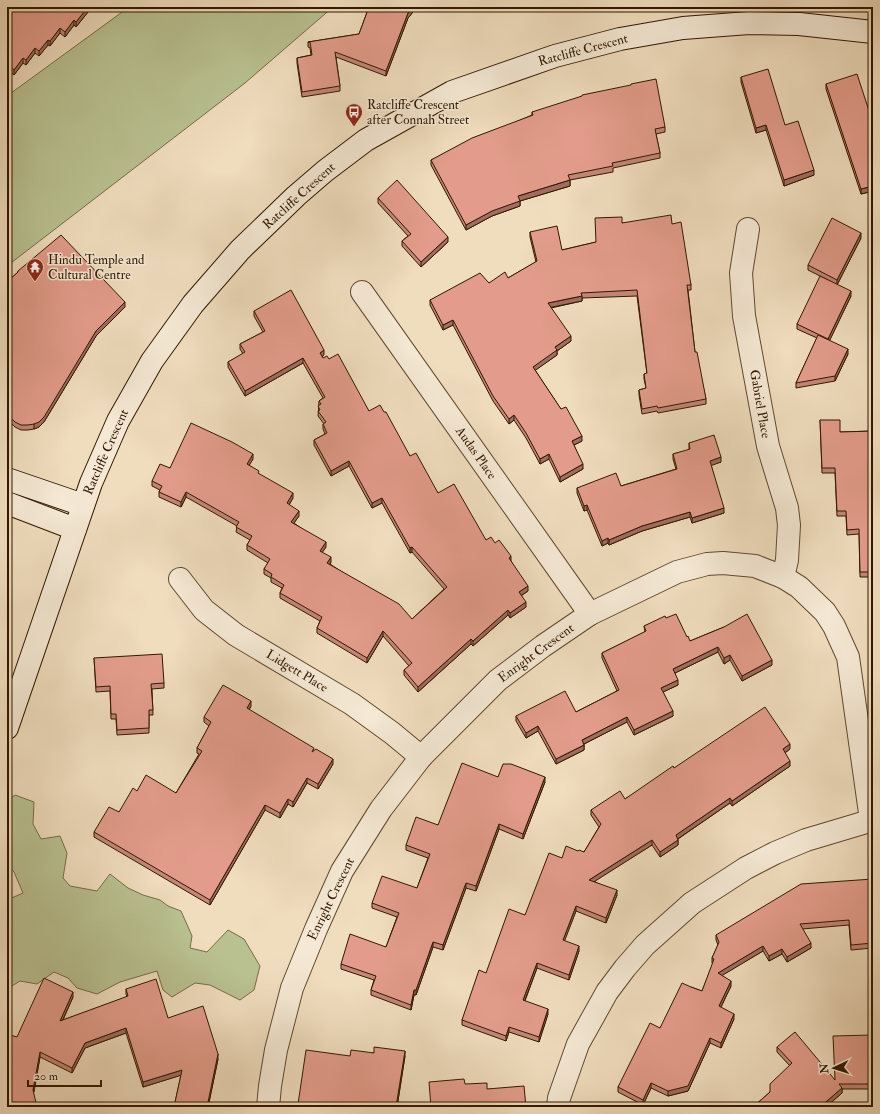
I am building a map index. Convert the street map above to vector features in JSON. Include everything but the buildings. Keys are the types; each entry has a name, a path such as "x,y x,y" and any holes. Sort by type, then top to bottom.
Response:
{"street":[{"name":"Ratcliffe Crescent","path":"7,728 91,483 118,421 152,361 193,304 240,250 296,196 325,171 366,140 452,92 555,56 620,39 683,28 749,24 799,24 873,32"},
{"name":"Gabriel Place","path":"748,229 741,273 744,316 768,446 786,508 789,525 787,560 783,577"},
{"name":"Audas Place","path":"362,292 590,614"},
{"path":"7,479 83,505"},
{"path":"7,503 75,529"},
{"name":"Enright Crescent","path":"268,1107 276,1050 292,988 342,871 381,809 421,757 498,680 543,646 590,614 677,572 707,564 723,563 755,566 783,577 798,587 825,612 834,626 848,657 872,820"},
{"name":"Lidgett Place","path":"180,579 204,610 236,635 352,704 392,733 421,757"},
{"path":"558,1107 559,1098 578,1044 607,992 645,945 692,903 746,868 775,853 806,840 872,820"}],"green space":[{"path":"129,7 333,7 245,83 7,266 7,96"},
{"path":"15,795 34,802 33,824 41,839 60,836 67,853 63,878 70,886 97,891 110,874 128,888 143,895 160,900 168,906 181,911 192,936 190,948 207,952 228,930 244,939 260,966 254,990 240,1000 210,985 195,983 172,997 163,990 157,971 120,982 97,994 77,988 68,978 54,972 37,984 20,981 7,989 7,900 23,893 14,872 7,864 7,801"}],"place":[{"name":"Ratcliffe Crescent after Connah Street","path":"354,127"},
{"name":"Hindu Temple and Cultural Centre","path":"35,282"}]}
